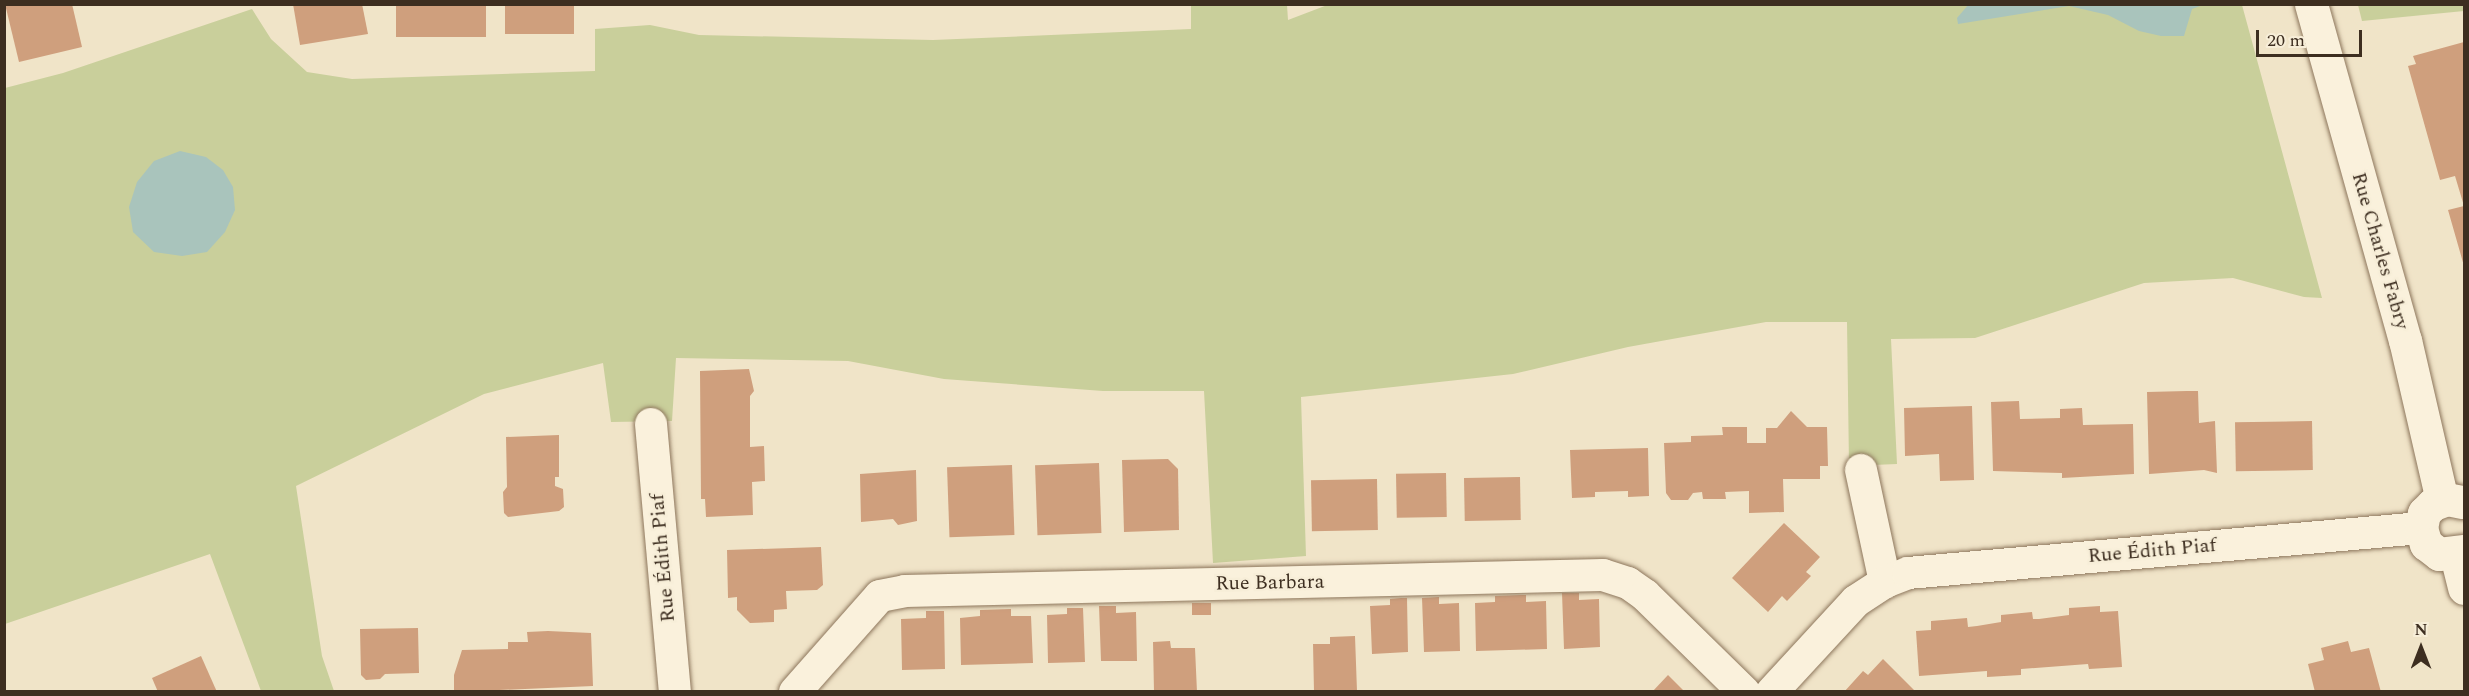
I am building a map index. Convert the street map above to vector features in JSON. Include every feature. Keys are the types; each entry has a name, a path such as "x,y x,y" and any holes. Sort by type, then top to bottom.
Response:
{"street":[{"name":"Rue Charles Fabry","path":"2311,4 2453,502"},
{"name":"Rue Édith Piaf","path":"651,424 675,692"},
{"path":"1861,470 1885,582"},
{"path":"2453,502 2428,508 2421,528 2430,548 2443,555 2460,553 2464,588"},
{"name":"Rue Édith Piaf","path":"1772,692 1856,601 1885,582 1908,573 2421,528"},
{"name":"Rue Barbara","path":"795,692 880,596 905,591 1603,575 1628,583 1645,595 1744,692"}],"green space":[{"path":"1191,4 1287,5 1288,20 1330,4 2242,5 2322,298 2304,297 2233,278 2144,283 1975,338 1891,339 1897,464 1849,466 1847,322 1766,322 1628,347 1513,374 1301,397 1306,556 1213,563 1204,391 1103,391 944,379 848,361 676,358 672,421 611,422 603,363 484,394 296,486 322,656 334,691 261,691 210,554 5,624 5,88 63,73 252,9 271,39 307,72 352,79 595,71 595,29 650,25 699,35 933,40 1191,29"},
{"path":"2358,5 2464,5 2464,11 2362,21"}],"water":[{"path":"1969,4 2203,5 2192,9 2184,36 2161,36 2139,31 2108,15 2069,6 1958,24 1957,18"},
{"path":"180,151 206,157 223,170 233,187 235,210 225,232 207,252 182,256 154,252 133,232 129,207 137,182 154,161"}],"building":[{"path":"5,4 72,4 82,47 19,62"},
{"path":"293,4 362,4 368,34 300,45"},
{"path":"396,4 486,4 486,37 396,37"},
{"path":"505,4 574,4 574,34 505,34"},
{"path":"2464,42 2464,206 2455,176 2440,180 2408,66 2416,64 2413,56"},
{"path":"2464,206 2464,266 2448,210"},
{"path":"749,369 754,391 750,396 750,447 764,446 765,481 752,482 753,515 706,517 705,499 701,499 700,371"},
{"path":"2198,391 2199,423 2215,421 2217,473 2204,470 2149,474 2147,392"},
{"path":"2019,401 2020,419 2060,418 2060,409 2082,408 2083,425 2133,424 2134,474 2062,478 2062,473 1993,471 1991,402"},
{"path":"1972,406 1974,480 1940,481 1939,454 1905,456 1904,408"},
{"path":"1791,411 1807,427 1827,427 1828,466 1820,466 1820,479 1783,479 1784,512 1749,513 1749,491 1725,492 1726,499 1703,499 1702,492 1693,493 1688,500 1671,500 1666,493 1664,443 1691,442 1691,436 1723,435 1722,427 1747,427 1747,443 1766,443 1766,428 1777,428"},
{"path":"2312,421 2313,470 2236,471 2235,422"},
{"path":"559,435 559,477 555,477 555,486 563,489 564,507 559,511 508,517 504,513 503,492 507,487 506,437"},
{"path":"1648,448 1649,496 1628,497 1628,491 1595,492 1595,497 1572,498 1570,450"},
{"path":"1168,459 1178,469 1179,530 1124,532 1122,460"},
{"path":"1099,463 1101,533 1037,535 1035,465"},
{"path":"1012,465 1014,535 949,537 947,467"},
{"path":"916,470 917,521 898,525 893,519 861,522 860,474"},
{"path":"1446,473 1447,517 1397,518 1396,474"},
{"path":"1520,477 1521,520 1465,521 1464,478"},
{"path":"1377,479 1378,530 1312,531 1311,480"},
{"path":"1784,523 1820,557 1806,572 1811,576 1787,601 1782,596 1768,612 1732,578"},
{"path":"821,547 823,585 817,590 786,591 787,609 774,610 774,622 750,623 737,610 737,597 728,598 727,550"},
{"path":"1562,593 1579,593 1579,600 1599,599 1600,647 1564,649"},
{"path":"1526,595 1526,602 1546,601 1547,649 1476,651 1475,603 1495,602 1495,596"},
{"path":"1439,597 1439,604 1459,603 1460,651 1424,652 1422,598"},
{"path":"1407,598 1408,652 1372,654 1370,606 1390,605 1390,599"},
{"path":"1192,603 1211,603 1211,615 1192,615"},
{"path":"1099,606 1116,606 1116,613 1136,612 1137,661 1101,661"},
{"path":"2100,606 2100,612 2118,611 2122,667 2089,669 2088,664 2021,669 2021,675 1987,677 1987,671 1919,676 1916,631 1931,630 1931,621 1967,618 1968,627 2001,622 2001,615 2032,612 2033,619 2039,619 2069,615 2069,608"},
{"path":"1067,608 1083,608 1085,662 1048,663 1047,615 1067,614"},
{"path":"1011,609 1011,616 1031,616 1033,663 961,665 960,618 980,616 980,610"},
{"path":"926,611 944,611 945,669 902,670 901,619 926,618"},
{"path":"418,628 419,673 385,674 380,679 366,680 361,675 360,629"},
{"path":"527,632 591,633 593,686 454,692 454,675 462,650 508,649 508,642 528,642"},
{"path":"1355,636 1357,691 1314,692 1313,644 1330,644 1330,637"},
{"path":"1170,641 1171,648 1195,648 1197,692 1154,692 1153,642"},
{"path":"2348,641 2351,652 2369,648 2381,692 2315,692 2308,664 2324,660 2321,648"},
{"path":"201,656 217,692 158,692 152,678"},
{"path":"1883,659 1916,692 1844,692 1863,671 1868,675"},
{"path":"1668,675 1685,692 1652,692"}]}
